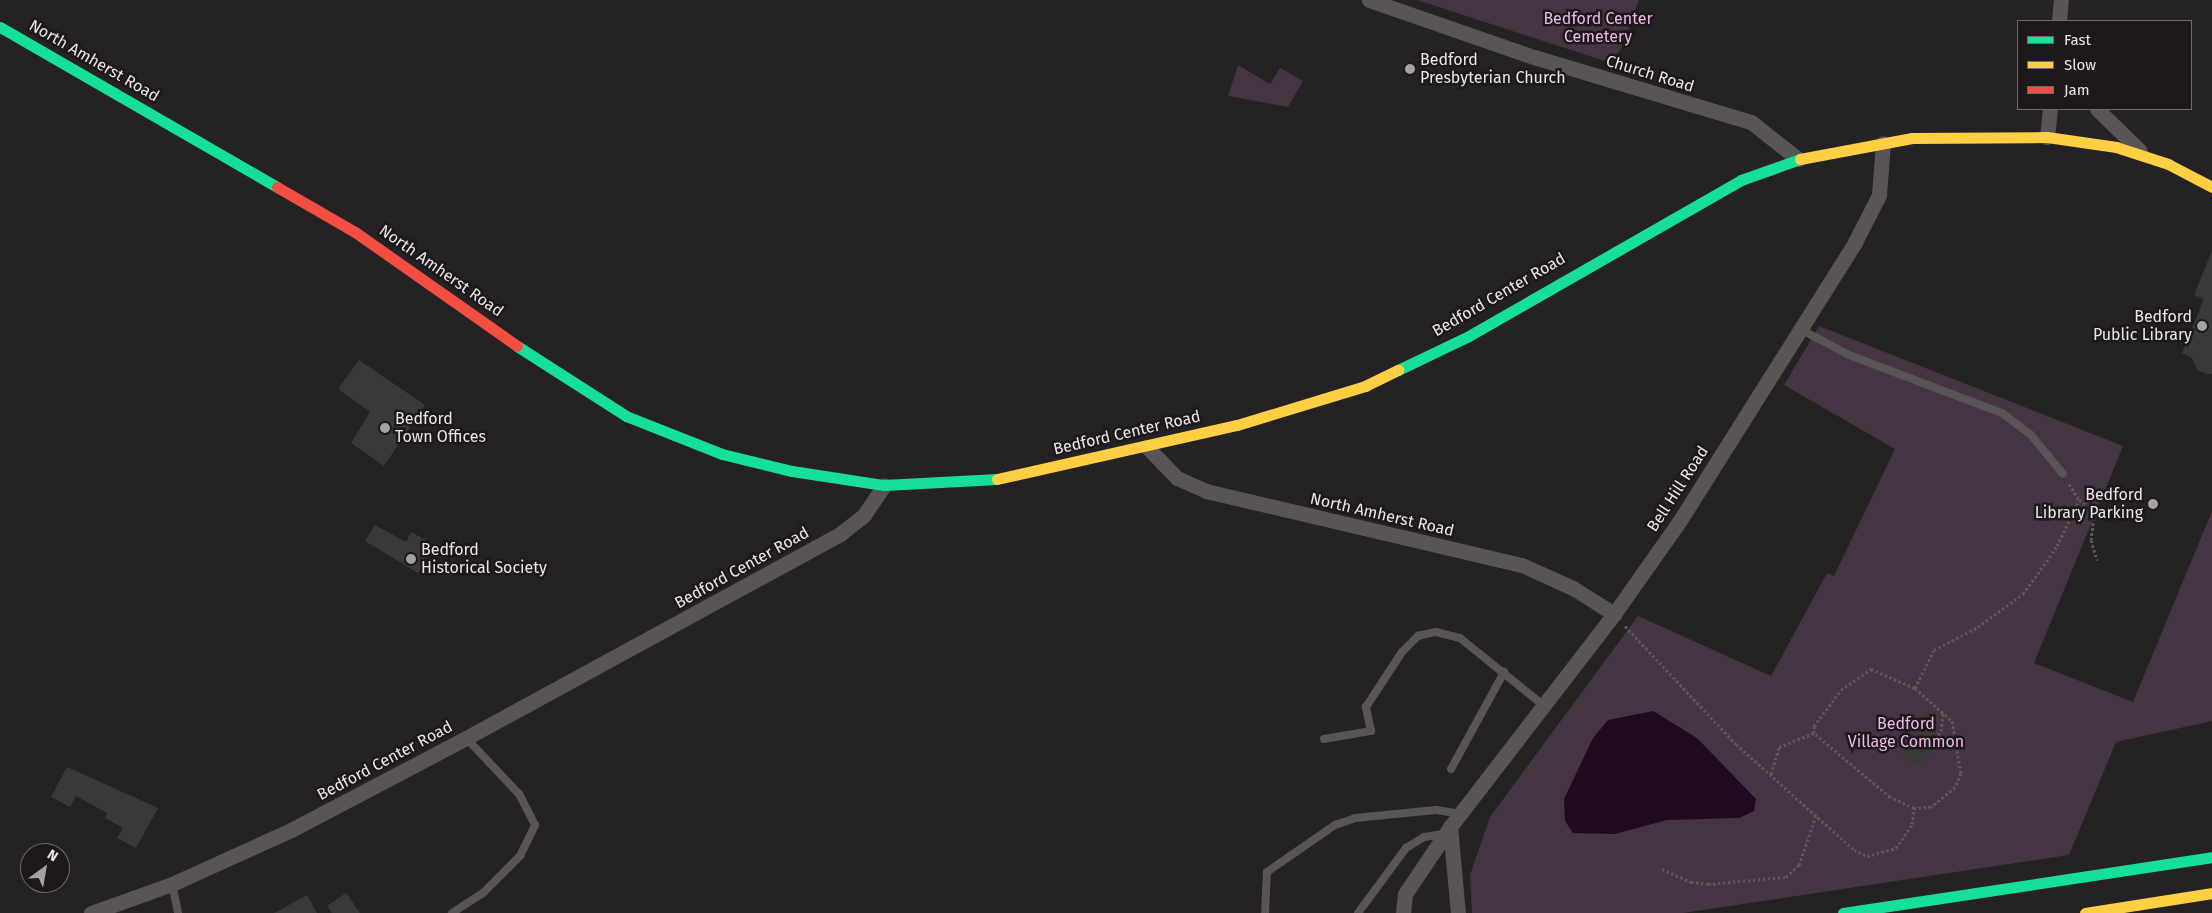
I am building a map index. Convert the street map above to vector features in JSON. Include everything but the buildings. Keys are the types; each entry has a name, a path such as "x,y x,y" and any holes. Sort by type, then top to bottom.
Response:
{"main road":[{"name":"North Amherst Road","path":"0,27 355,232 571,384 626,416 722,454 792,471 884,485"},
{"name":"Bedford Center Road","path":"884,485 1011,478 1147,447 1365,386 1467,337 1740,180 1798,159 1883,143 1949,135 2047,138 2116,147 2149,158 2212,187"},
{"path":"1843,913 2212,856"},
{"path":"2085,913 2212,893"}],"street":[{"name":"Church Road","path":"1369,0 1534,58 1751,122 1798,159"},
{"path":"2059,20 2061,0"},
{"path":"2047,138 2050,110"},
{"path":"2098,110 2122,137 2149,158"},
{"name":"Bell Hill Road","path":"1402,913 1405,894 1460,814 1614,614 1679,522 1800,329 1874,206 1882,179 1883,143"},
{"name":"North Amherst Road","path":"1147,447 1177,478 1206,491 1522,565 1573,588 1614,614"},
{"name":"Bedford Center Road","path":"90,913 172,884 291,830 466,738 840,534 864,515 884,485"},
{"path":"1448,831 1458,913"}],"lane":[{"path":"1800,329 1850,355 2002,413 2031,435 2063,474"},
{"path":"1324,738 1371,732 1366,707 1402,652 1418,636 1436,632 1460,638 1543,705"},
{"path":"1451,769 1504,672"},
{"path":"452,913 484,892 520,856 535,825 519,794 466,738"},
{"path":"1265,913 1267,872 1335,825 1355,818 1436,810 1460,814"},
{"path":"1358,913 1406,848 1424,837 1448,831"},
{"path":"172,884 178,913"}],"path":[{"path":"2063,474 2079,500 2095,508 2091,540 2098,560"},
{"path":"1915,688 1934,650 1978,627 2023,594 2057,546 2079,500"},
{"path":"1614,614 1678,685 1771,775 1854,850 1867,856 1882,855 1905,836 1914,808"},
{"path":"1871,670 1915,688 1943,710 1959,740 1961,773 1943,800 1931,807 1914,808 1890,798 1814,733 1814,726 1841,690 1871,670"},
{"path":"1929,746 1941,731 1943,710"},
{"path":"1771,775 1779,747 1814,733"},
{"path":"1662,869 1691,882 1708,884 1786,877 1799,865 1816,816"}],"green space":[{"name":"Bedford Center Cemetery","path":"1417,0 1639,0 1620,51 1608,62"},
{"path":"1238,65 1270,84 1280,68 1303,81 1288,107 1228,96"},
{"name":"Bedford Village Common","path":"1819,326 2123,446 2034,663 2133,702 2212,511 2212,721 2116,742 2069,855 1683,913 1472,913 1470,875 1490,817 1638,616 1771,676 1827,573 1834,576 1895,449 1784,385"}],"shaded area":[{"path":"1653,711 1697,738 1756,799 1754,811 1739,818 1667,820 1615,834 1573,833 1565,821 1564,799 1593,738 1608,720"}],"traffic: fast":[{"path":"0,27 277,187"},
{"path":"1398,370 1467,337 1741,180 1800,159"},
{"path":"517,346 626,416 722,454 792,471 884,485 997,479"},
{"path":"1843,913 2212,857"}],"traffic: slow":[{"path":"1800,159 1912,138 2047,137 2116,147 2168,164 2212,187"},
{"path":"997,479 1237,425 1365,386 1398,370"},
{"path":"2085,913 2212,893"}],"traffic: jam":[{"path":"277,187 355,232 517,346"}],"place":[{"name":"Bedford Presbyterian Church","path":"1410,69"},
{"name":"Bedford Public Library","path":"2202,326"},
{"name":"Bedford Town Offices","path":"385,428"},
{"name":"Bedford Library Parking","path":"2153,504"},
{"name":"Bedford Historical Society","path":"411,559"}]}
